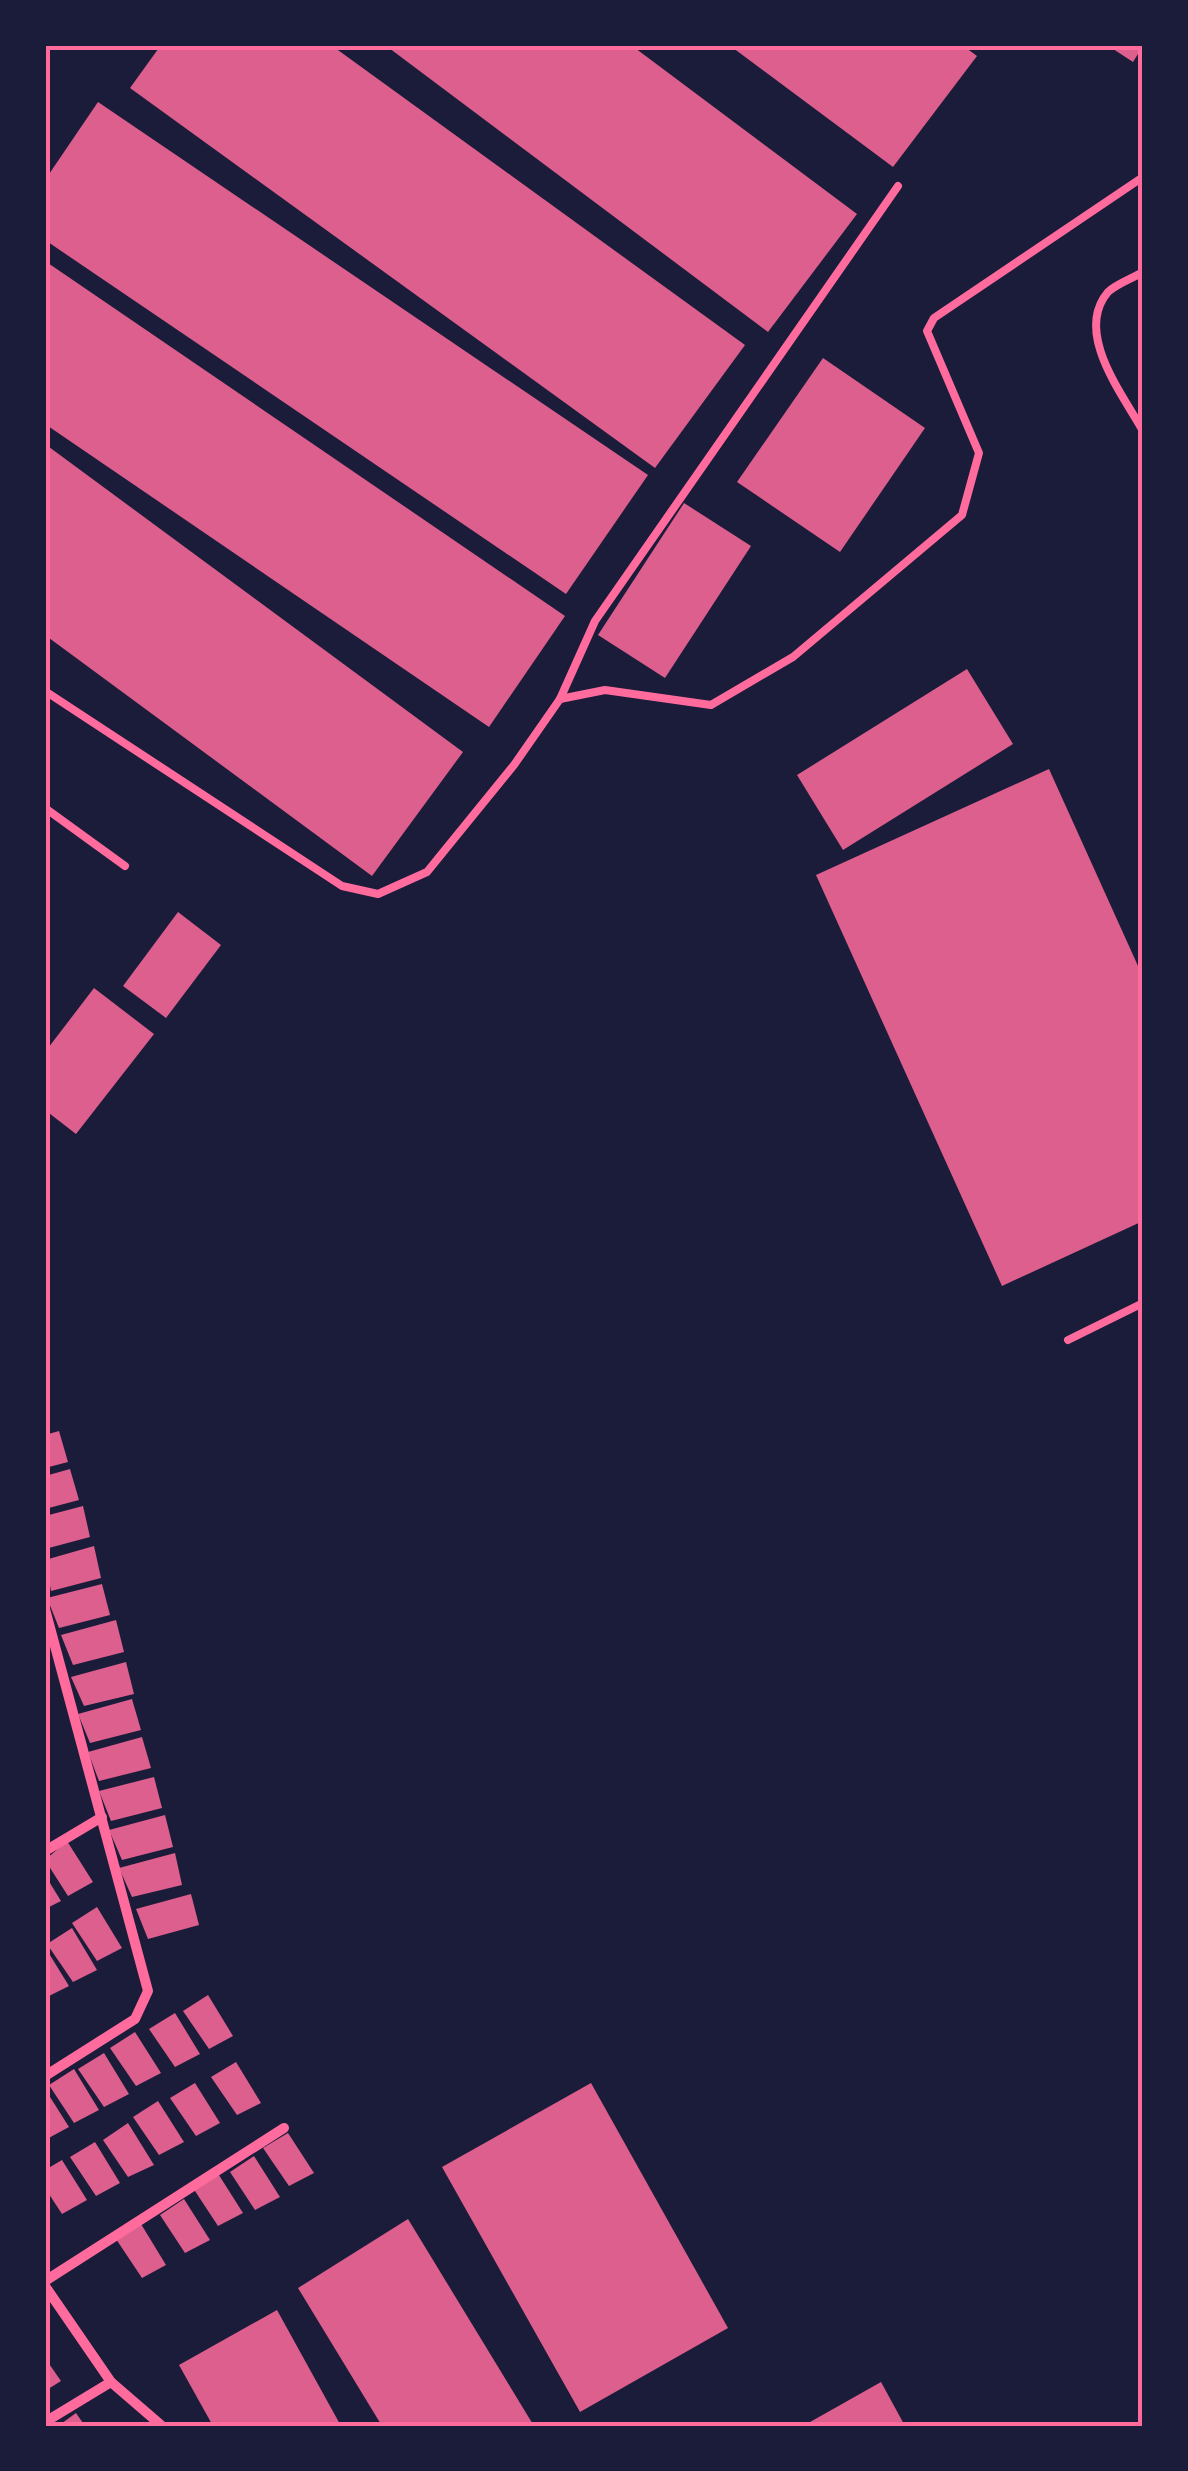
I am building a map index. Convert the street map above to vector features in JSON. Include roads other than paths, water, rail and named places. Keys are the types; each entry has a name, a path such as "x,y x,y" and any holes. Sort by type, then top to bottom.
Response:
{"street":[{"path":"45,1609 48,1632 148,1991 145,2005 135,2019 45,2076"},
{"path":"45,1851 102,1817"},
{"path":"162,2426 111,2382 45,2284 284,2128"},
{"path":"45,2422 111,2382"}],"lane":[{"path":"560,699 605,690 712,706 794,657 962,515 979,453 939,368 927,331 934,318 1143,177"},
{"path":"45,692 342,886 378,894 427,872 514,766 560,699 595,621 898,186"},
{"path":"1143,272 1108,292 1098,320 1099,349 1143,431"},
{"path":"45,808 125,866"},
{"path":"1068,1340 1143,1303"}]}
